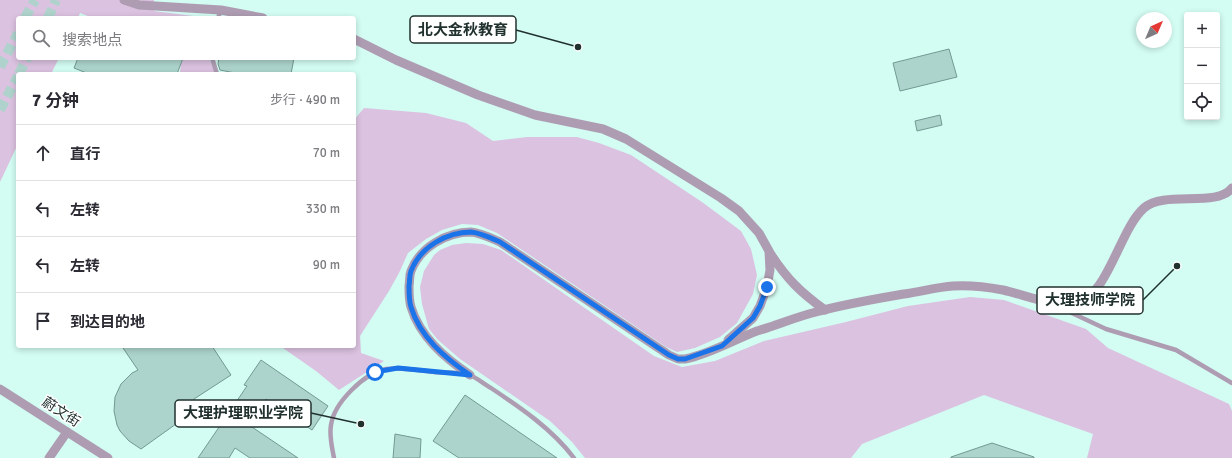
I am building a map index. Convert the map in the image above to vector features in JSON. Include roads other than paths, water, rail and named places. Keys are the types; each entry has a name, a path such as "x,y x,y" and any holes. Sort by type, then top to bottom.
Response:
{"street":[{"path":"124,0 139,5 241,16"},
{"path":"356,40 396,60 485,97 542,116 603,129 626,139 716,194 739,211 759,233 780,269 791,283 825,310"},
{"path":"470,375 446,357 428,338 418,325 410,306 409,291 411,272 424,251 440,239 460,233 473,232 488,236 500,242 669,355 678,359 691,358 773,326 816,312 883,298 954,286 985,287 1048,302 1075,304 1085,300 1100,285 1110,268 1124,235 1145,206 1159,200 1195,199 1217,196 1229,192 1232,188"},
{"path":"722,346 753,318 760,306 767,287 770,270 769,251"},
{"name":"蔚文街","path":"0,389 108,458"},
{"path":"49,458 67,432"}],"lane":[{"path":"213,60 216,72"},
{"path":"1048,302 1106,329 1176,350 1232,383"},
{"path":"334,458 330,426 334,412 354,388 375,372 398,368 470,375 508,399 538,422 568,449 574,458"}],"tunnel":[{"path":"26,16 35,0"},
{"path":"49,16 56,0"},
{"path":"0,67 16,37"},
{"path":"20,72 26,60"},
{"path":"0,110 16,80"}],"place":[{"name":"北大金秋教育","path":"578,47"},
{"name":"大理技师学院","path":"1177,266"},
{"name":"大理护理职业学院","path":"361,424"}]}
